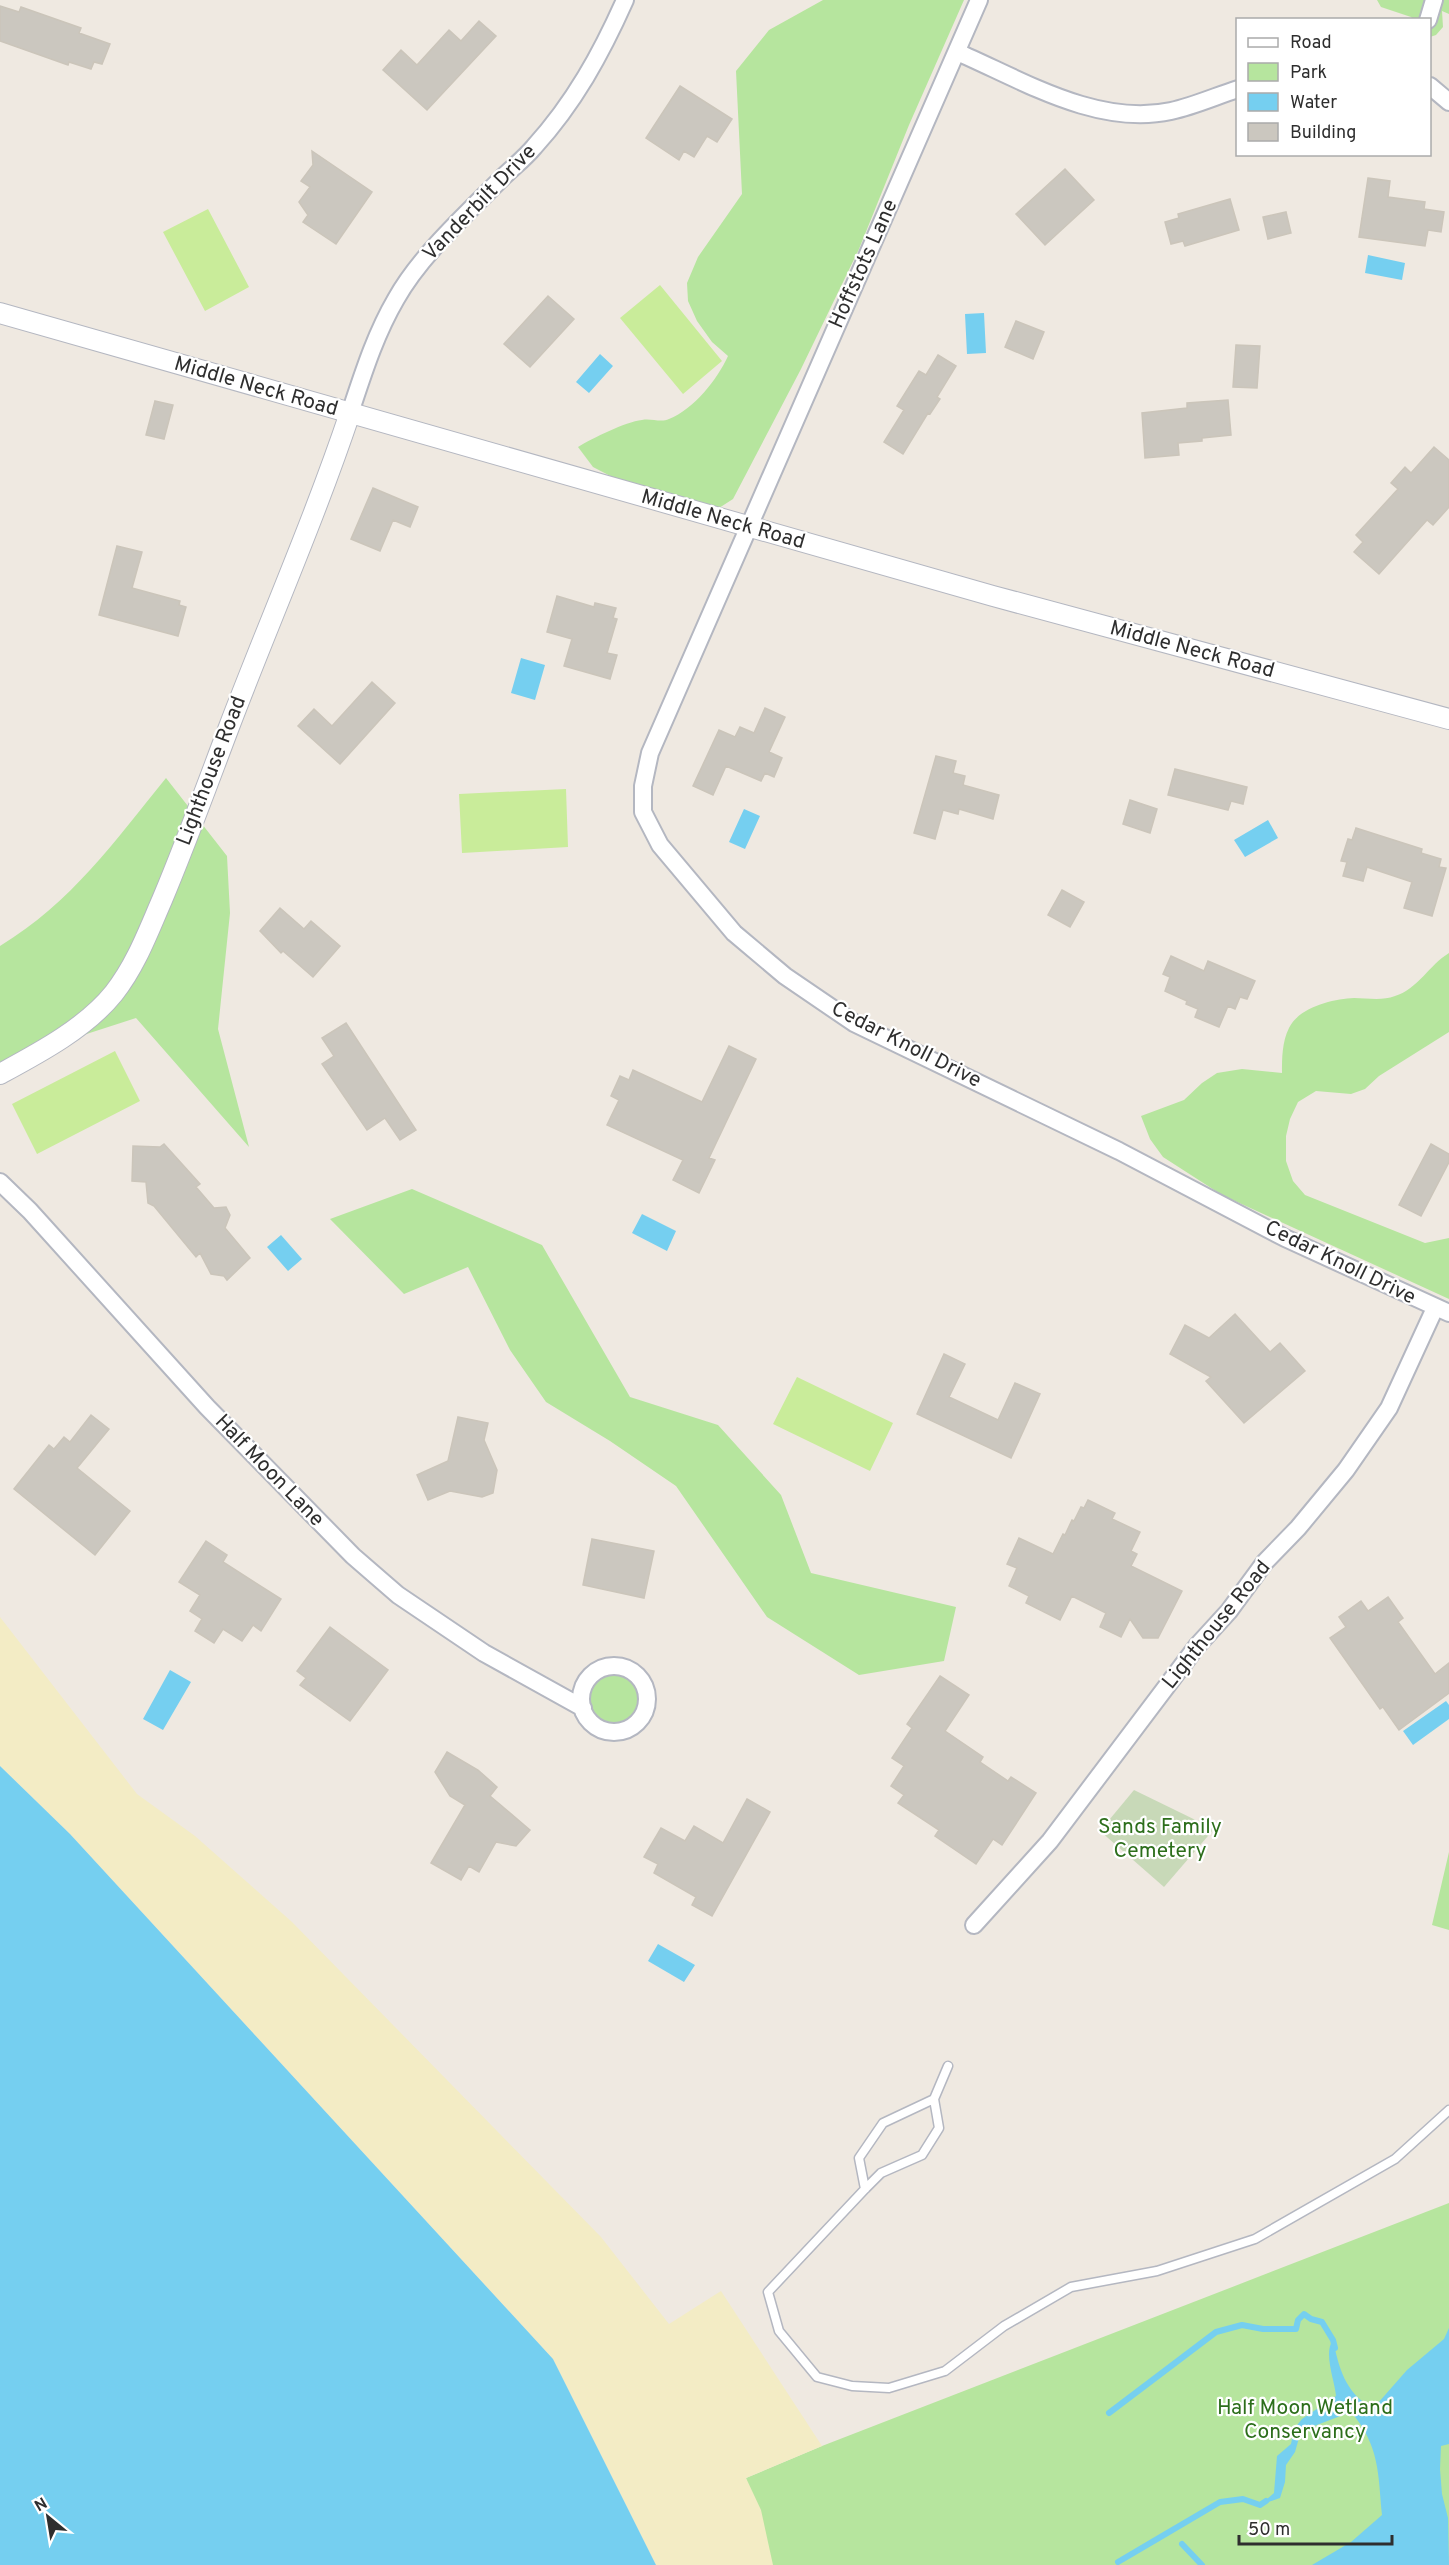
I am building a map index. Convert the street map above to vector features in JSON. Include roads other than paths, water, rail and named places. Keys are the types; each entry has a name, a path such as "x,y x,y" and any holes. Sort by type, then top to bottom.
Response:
{"street":[{"name":"Vanderbilt Drive","path":"350,413 373,344 396,297 427,256 502,177 533,149 571,102 603,50 625,0"},
{"name":"Hoffstots Lane","path":"748,527 978,0"},
{"path":"1429,18 1434,0"},
{"path":"957,52 1070,102 1125,114 1170,111 1236,90"},
{"path":"1431,87 1449,102"},
{"name":"Middle Neck Road","path":"0,313 1004,599 1449,719"},
{"name":"Lighthouse Road","path":"0,1074 80,1025 114,994 139,956 328,478 350,413"},
{"name":"Cedar Knoll Drive","path":"748,527 650,753 643,786 643,812 660,845 734,933 785,976 854,1023 1119,1151 1285,1238 1442,1311"},
{"name":"Half Moon Lane","path":"0,1182 30,1211 207,1407 353,1556 398,1595 484,1653 583,1708"},
{"name":"Lighthouse Road","path":"974,1926 1050,1840 1197,1646 1229,1611 1265,1562 1298,1528 1346,1470 1389,1408 1442,1311"}],"lane":[{"path":"948,2066 934,2099 939,2128 922,2155 881,2173 768,2292 779,2331 817,2377 852,2386 889,2388 945,2372 1004,2326 1071,2287 1157,2271 1255,2239 1395,2159 1449,2110"},
{"path":"865,2189 860,2158 883,2123 934,2099"}],"water":[{"path":"1368,255 1405,263 1402,280 1365,273"},
{"path":"984,313 986,353 967,354 965,314"},
{"path":"600,354 613,366 589,393 576,382"},
{"path":"521,658 545,665 535,700 511,693"},
{"path":"744,809 760,816 745,849 729,842"},
{"path":"1268,820 1278,838 1245,857 1234,840"},
{"path":"642,1214 676,1231 667,1251 632,1233"},
{"path":"281,1235 302,1259 288,1271 267,1247"},
{"path":"170,1670 191,1682 163,1730 143,1719"},
{"path":"1446,1701 1449,1705 1449,1719 1413,1745 1403,1731"},
{"path":"0,1766 70,1834 553,2359 656,2565 0,2565"},
{"path":"658,1944 695,1965 684,1982 648,1961"},
{"path":"1449,2328 1449,2444 1441,2446 1440,2469 1442,2494 1448,2518 1449,2565 1312,2565 1351,2542 1382,2515 1376,2461 1368,2437 1351,2412 1301,2431 1295,2452 1286,2465 1285,2482 1280,2498 1260,2505 1274,2493 1277,2456 1291,2444 1294,2429 1302,2419 1336,2396 1329,2359 1333,2340 1341,2370 1349,2387 1371,2407 1378,2403 1407,2370 1444,2339"}],"waterway":[{"path":"1109,2413 1216,2332 1242,2325 1263,2329 1296,2329 1298,2320 1304,2314 1322,2322 1335,2348"},
{"path":"1118,2562 1220,2502 1243,2499 1260,2505 1266,2501"},
{"path":"1182,2544 1202,2565"}],"park label":[{"name":"Sands Family Cemetery","path":"1160,1839"},
{"name":"Half Moon Wetland Conservancy","path":"1305,2420"}]}
